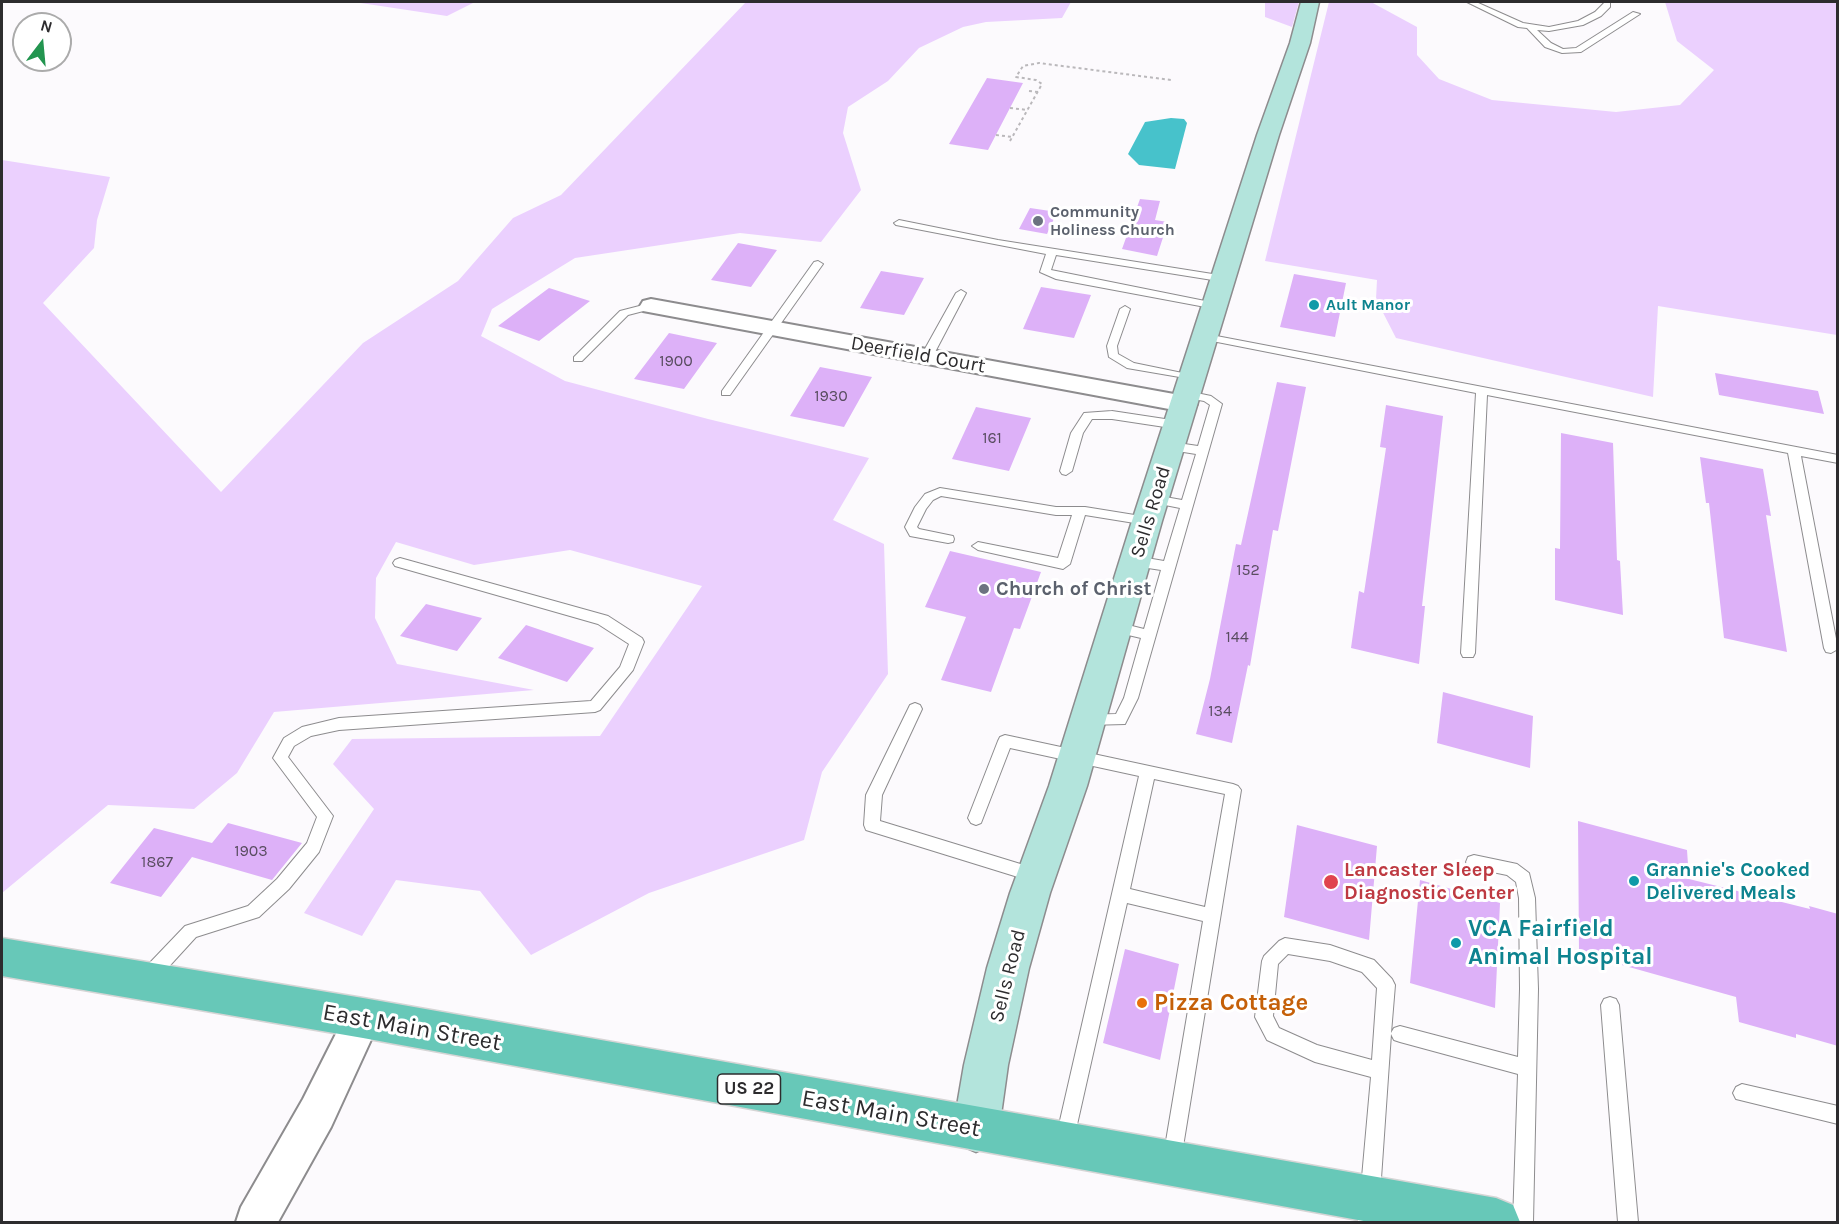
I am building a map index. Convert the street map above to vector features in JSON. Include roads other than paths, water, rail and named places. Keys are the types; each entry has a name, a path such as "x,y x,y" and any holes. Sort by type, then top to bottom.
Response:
{"main road":[{"name":"East Main Street","path":"2,957 363,1018 1172,1164 1370,1211 1496,1222"}],"street":[{"name":"Sells Road","path":"976,1129 986,1065 1008,968 1036,876 1077,757 1150,511 1268,135 1300,43 1310,2"},
{"name":"Deerfield Court","path":"651,306 927,356 1183,410"},
{"path":"256,1222 317,1113 363,1018"}],"lane":[{"path":"1471,2 1521,25 1549,29 1580,23 1598,14 1607,5"},
{"path":"1529,26 1548,45 1562,51 1578,50 1636,14"},
{"path":"899,223 998,243 1052,251 1220,293"},
{"path":"1052,251 1044,272 1059,278 1220,293"},
{"path":"726,393 818,264"},
{"path":"927,356 961,293"},
{"path":"578,359 624,313 651,306"},
{"path":"1125,309 1112,346 1113,355 1131,366 1183,410 1202,451"},
{"path":"1206,337 1838,459"},
{"path":"1468,653 1482,390"},
{"path":"1066,471 1077,434 1088,416 1183,410 1207,398 1216,404 1131,698 1120,720 1088,719"},
{"path":"1794,451 1831,648"},
{"path":"948,539 915,532 911,527 929,497 940,492 1056,512 1150,511 1186,506"},
{"path":"978,546 1063,564 1080,511"},
{"path":"1135,561 1169,567"},
{"path":"144,982 191,931 253,912 283,884 313,847 325,816 280,758 289,742 307,731 339,724 595,706 626,670 637,642 603,620 400,563"},
{"path":"1116,627 1149,635"},
{"path":"915,709 873,795 872,825 1036,876"},
{"path":"976,818 1005,741 1233,790 1172,1164"},
{"path":"1063,1145 1148,772"},
{"path":"1474,862 1511,869 1523,879 1527,898 1529,989 1523,1222"},
{"path":"1121,894 1212,916"},
{"path":"1370,1211 1380,1071 1386,985 1368,966 1330,952 1285,946 1270,961 1264,1017 1273,1034 1315,1053 1380,1071"},
{"path":"1610,1005 1628,1222"},
{"path":"1400,1034 1527,1068"},
{"path":"1742,1093 1838,1115"}],"water":[{"path":"1171,118 1184,119 1187,123 1175,169 1139,165 1128,154 1145,122"}],"place":[{"name":"Community Holiness Church","path":"1038,221"},
{"name":"Ault Manor","path":"1314,305"},
{"name":"Church of Christ","path":"984,589"},
{"name":"Grannie's Cooked Delivered Meals","path":"1634,881"},
{"name":"Lancaster Sleep Diagnostic Center","path":"1331,882"},
{"name":"VCA Fairfield Animal Hospital","path":"1456,943"},
{"name":"Pizza Cottage","path":"1142,1003"}]}
